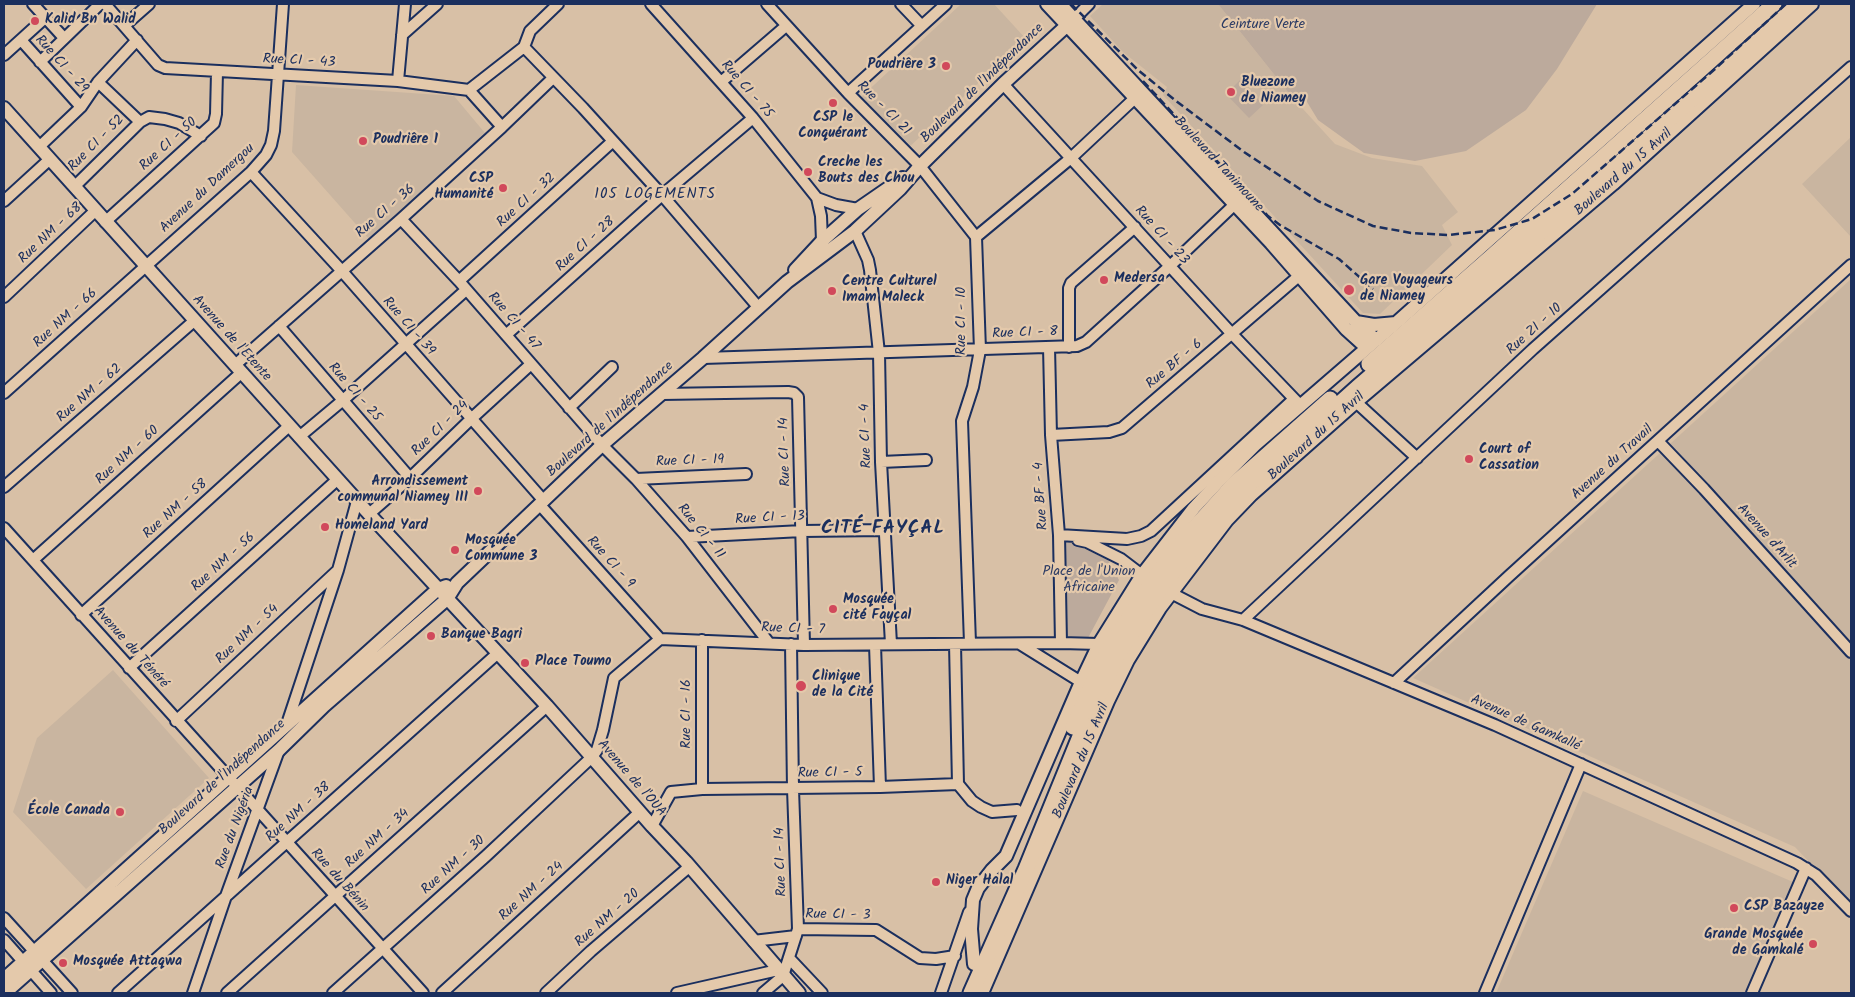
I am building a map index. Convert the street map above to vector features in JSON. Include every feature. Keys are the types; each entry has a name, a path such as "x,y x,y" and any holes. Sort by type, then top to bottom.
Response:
{"highway":[{"name":"Boulevard du 15 Avril","path":"960,993 974,964 1100,664 1148,587 1220,497 1254,464 1491,258 1774,4"},
{"name":"Boulevard du 15 Avril","path":"971,993 1117,656 1164,583 1210,527 1250,484 1351,393 1583,196 1798,4"}],"main road":[{"name":"Boulevard Tanimoune","path":"1047,4 1070,22 1351,326 1363,342 1371,344"},
{"name":"Boulevard Tanimoune","path":"1060,4 1070,22 1135,98 1300,275 1340,314"},
{"path":"974,964 971,928 973,900 984,878 1006,856 1099,644 1142,575 1194,508 1298,402 1347,365 1396,323 1754,4"},
{"name":"Boulevard du 15 Avril","path":"982,993 1117,680 1142,635 1171,593 1227,520 1356,402 1613,184 1812,4"},
{"name":"Boulevard de l'Indépendance","path":"232,781 279,750 324,706 447,599 457,583 602,445 787,282 854,231 900,189 920,166 1003,84 1070,22"},
{"name":"Avenue de l'Etente","path":"4,108 40,146 95,212 146,266 368,514 438,588"},
{"name":"Boulevard de l'Indépendance","path":"787,282 802,260 858,209 920,166"},
{"path":"1347,365 1351,326 1396,323"},
{"name":"Boulevard de l'Indépendance","path":"5,993 27,966 232,781 287,724 438,588 457,583"},
{"name":"Avenue de l'OUA","path":"438,588 548,706 799,993"},
{"name":"Boulevard de l'Indépendance","path":"4,979 27,966"}],"street":[{"path":"33,4 64,38"},
{"path":"40,62 100,4"},
{"name":"Rue CI - 43","path":"105,4 161,66 217,72 398,81 469,90"},
{"path":"124,26 149,4"},
{"name":"Avenue du Damergou","path":"146,266 251,172 266,155 271,145 274,130 283,4"},
{"path":"398,81 405,4"},
{"path":"402,35 437,4"},
{"path":"502,128 469,90 524,47 530,31 558,4"},
{"name":"Rue CI - 75","path":"650,4 753,118 818,198"},
{"name":"Rue - CI 21","path":"766,4 848,93 920,166 976,237"},
{"path":"901,4 921,26"},
{"path":"848,93 946,4"},
{"name":"Boulevard de l'Indépendance","path":"1070,22 1089,4"},
{"path":"4,55 46,17"},
{"path":"721,82 786,26"},
{"name":"Rue CI - 29","path":"21,40 81,108"},
{"path":"40,146 81,108 100,79 137,40"},
{"path":"524,47 662,195 759,308"},
{"name":"Rue ZI - 10","path":"1243,620 1533,349 1851,67"},
{"name":"Rue CI - 50","path":"104,222 201,136 216,120 217,72"},
{"name":"Rue CI - 36","path":"238,369 279,326 502,128 553,78"},
{"path":"100,79 140,122 148,117 165,119 179,123 201,136"},
{"name":"Rue CI - 23","path":"1003,84 1232,334 1298,402"},
{"path":"976,237 1071,158 1135,98"},
{"name":"Rue CI - 28","path":"506,335 662,195 753,118"},
{"name":"Rue CI - 52","path":"75,186 140,122"},
{"name":"Rue CI - 32","path":"459,280 613,141"},
{"path":"4,201 50,159"},
{"name":"Rue CI - 39","path":"251,172 341,270 542,503"},
{"path":"818,198 836,205 858,209"},
{"path":"818,198 822,241"},
{"name":"Rue CI - 8","path":"703,358 1077,346 1086,342 1234,205"},
{"name":"Rue NM - 68","path":"4,297 95,212"},
{"name":"Rue CI - 47","path":"401,218 459,280 602,445"},
{"path":"1069,346 1069,293 1071,283 1135,227"},
{"name":"Rue CI - 4","path":"854,231 868,260 870,270 878,352 884,530 891,644"},
{"name":"Rue CI - 10","path":"970,643 962,421 973,388 980,350 976,237"},
{"name":"Avenue du Travail","path":"1394,683 1515,570 1851,265"},
{"name":"Rue NM - 66","path":"4,392 146,266"},
{"name":"Rue BF - 6","path":"1051,435 1109,432 1122,428 1300,275"},
{"path":"300,437 466,290"},
{"name":"Rue NM - 62","path":"4,487 194,320"},
{"name":"Rue CI - 25","path":"279,326 410,478"},
{"name":"Rue BF - 4","path":"1049,347 1051,435 1058,535 1060,643"},
{"name":"Rue CI - 24","path":"368,514 410,478 531,364"},
{"path":"569,408 612,367"},
{"name":"Rue NM - 60","path":"32,560 238,369"},
{"name":"Rue CI - 14","path":"662,394 794,393 798,397 804,645"},
{"path":"1058,535 1127,539 1141,536 1151,531 1298,402"},
{"path":"1356,402 1417,458"},
{"name":"Rue NM - 58","path":"81,615 289,426"},
{"name":"Avenue d'Arlit","path":"1658,441 1704,489 1851,652"},
{"name":"Rue CI - 11","path":"602,445 636,478 687,536 769,643"},
{"path":"881,462 926,460"},
{"name":"Rue CI - 19","path":"636,478 746,474"},
{"name":"Rue NM - 56","path":"129,668 338,480"},
{"name":"Rue du Nigéria","path":"193,993 279,750 338,570 358,501"},
{"name":"Rue CI - 9","path":"542,503 660,639"},
{"name":"Avenue du Ténéré","path":"4,528 232,781"},
{"name":"Rue CI - 13","path":"687,536 802,530 884,530"},
{"path":"1058,535 1087,542 1121,559 1142,575"},
{"name":"Rue NM - 54","path":"176,720 338,570"},
{"name":"Avenue de Gamkallé","path":"1171,593 1202,609 1243,620 1495,725 1806,868 1816,875 1851,911"},
{"path":"592,757 597,750 604,730 614,678 660,639"},
{"name":"Rue CI - 7","path":"660,639 804,645 1099,644"},
{"name":"Rue CI - 16","path":"702,640 702,789"},
{"path":"1018,643 1081,682"},
{"name":"Rue CI - 14","path":"791,644 797,932"},
{"path":"955,644 958,784 972,802 992,812 1017,810"},
{"path":"875,645 880,787"},
{"name":"Rue NM - 38","path":"118,993 498,653"},
{"name":"Rue NM - 34","path":"227,993 548,706"},
{"name":"Rue NM - 30","path":"333,993 486,856 592,757"},
{"path":"1485,993 1581,764"},
{"name":"Rue du Bénin","path":"232,781 423,993"},
{"name":"Rue CI - 5","path":"652,826 670,792 702,789 793,789 958,784"},
{"name":"Rue NM - 24","path":"442,993 640,812"},
{"name":"Rue NM - 20","path":"546,993 591,951 689,867"},
{"path":"1752,993 1806,868"},
{"path":"941,993 973,900"},
{"path":"4,918 72,993"},
{"name":"Rue CI - 3","path":"780,973 789,958 797,932 876,930 920,958 936,959 955,956"},
{"path":"753,941 797,932"},
{"path":"4,940 51,993"},
{"path":"789,958 822,993"},
{"path":"677,993 780,973"},
{"path":"763,993 780,973"}],"shaded area":[{"path":"961,4 994,4 1026,39 907,149 860,98"},
{"path":"1103,4 1218,4 1292,97 1335,144 1372,158 1422,166 1458,212 1442,225 1452,245 1380,314 1363,313 1163,95 1167,87 1123,52 1090,16"},
{"path":"296,85 454,96 485,133 369,239 292,152"},
{"path":"1851,137 1851,237 1802,184"},
{"path":"1851,279 1851,906 1795,847 1413,678"},
{"path":"113,670 209,778 86,889 13,812 37,738"},
{"path":"1583,791 1793,882 1745,993 1496,993"}],"green space":[{"name":"Ceinture Verte","path":"1218,4 1597,4 1557,69 1526,110 1466,151 1415,161 1364,153 1318,120 1301,92 1292,97"},
{"path":"1240,80 1263,105 1249,118 1226,94"},
{"name":"Place de l'Union Africaine","path":"1066,540 1108,560 1119,580 1088,638 1064,636 1062,544"}],"railway":[{"path":"1071,4 1138,70 1176,101 1244,152 1318,201 1373,226 1411,233 1448,235 1495,230 1532,219 1572,194 1786,4"},
{"path":"1143,81 1268,216 1339,259 1373,289"}],"place":[{"name":"Kalid Bn Walid","path":"35,21"},
{"name":"Poudriêre 3","path":"946,66"},
{"name":"Bluezone de Niamey","path":"1231,92"},
{"name":"CSP le Conquérant","path":"833,103"},
{"name":"Poudriêre 1","path":"363,141"},
{"name":"Creche les Bouts des Chou","path":"808,172"},
{"name":"CSP Humanité","path":"503,188"},
{"name":"Medersa","path":"1104,280"},
{"name":"Gare Voyageurs de Niamey","path":"1349,290"},
{"name":"Centre Culturel Imam Maleck","path":"832,291"},
{"name":"Court of Cassation","path":"1469,459"},
{"name":"Arrondissement communal Niamey III","path":"478,491"},
{"name":"Homeland Yard","path":"325,527"},
{"name":"Mosquée Commune 3","path":"455,550"},
{"name":"Mosquée cité Fayçal","path":"833,609"},
{"name":"Banque Bagri","path":"431,636"},
{"name":"Place Toumo","path":"525,663"},
{"name":"Clinique de la Cité","path":"801,686"},
{"name":"École Canada","path":"120,812"},
{"name":"Niger Halal","path":"936,882"},
{"name":"CSP Bazayze","path":"1734,908"},
{"name":"Grande Mosquée de Gamkalé","path":"1813,944"},
{"name":"Mosquée Attaqwa","path":"63,963"}],"district":[{"name":"105 LOGEMENTS","path":"655,195"},
{"name":"CITÉ FAYÇAL","path":"883,530"}]}
